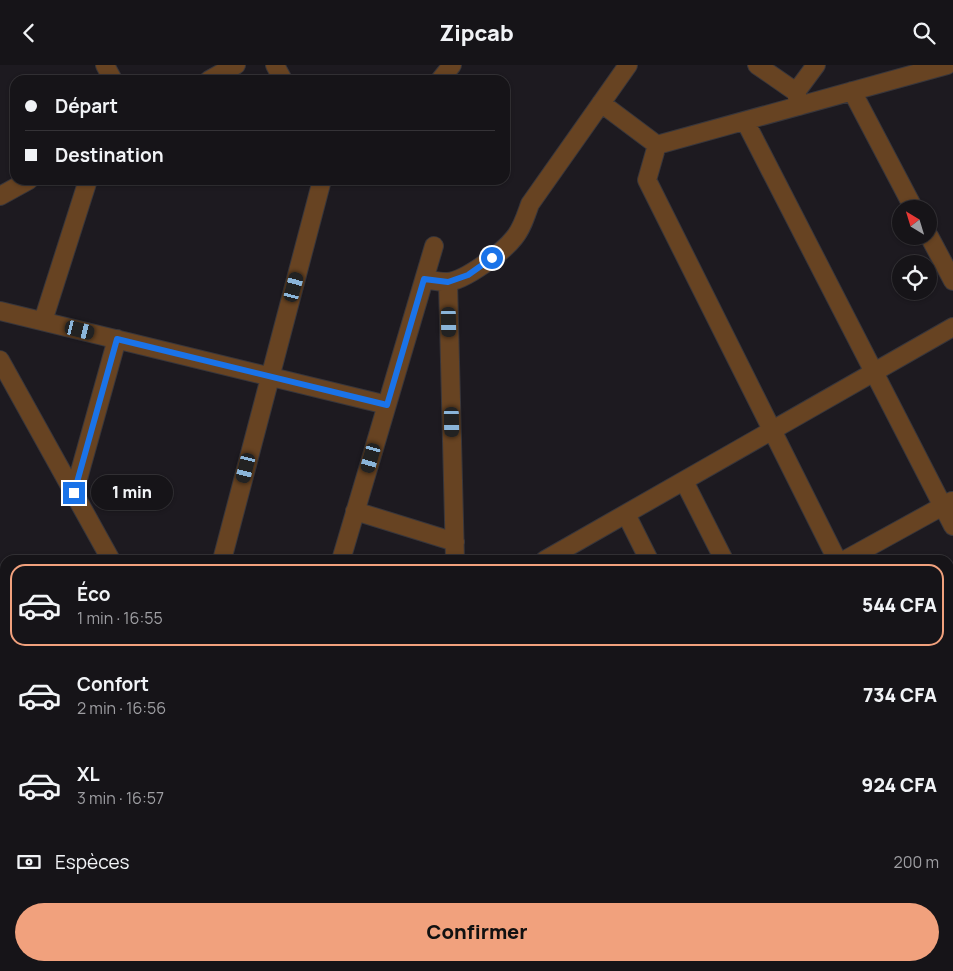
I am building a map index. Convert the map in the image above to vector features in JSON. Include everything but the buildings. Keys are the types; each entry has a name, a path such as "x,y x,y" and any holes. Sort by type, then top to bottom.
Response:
{"street":[{"path":"218,75 236,65"},
{"path":"444,75 452,65"},
{"path":"424,279 448,282 468,275 514,239 524,221 530,204 628,65"},
{"path":"757,65 798,99"},
{"path":"798,99 816,65"},
{"path":"657,145 745,121 798,99 852,91 947,65"},
{"path":"852,91 909,200"},
{"path":"601,103 657,145"},
{"path":"745,121 874,372 948,504 953,526"},
{"path":"657,145 647,181 835,555"},
{"path":"0,196 21,185"},
{"path":"43,321 86,185"},
{"path":"223,555 321,185"},
{"path":"934,245 953,281"},
{"path":"343,555 434,246"},
{"path":"448,282 455,555"},
{"path":"0,311 387,405"},
{"path":"554,555 953,327"},
{"path":"74,493 117,339"},
{"path":"0,360 108,555"},
{"path":"684,481 721,555"},
{"path":"854,555 948,504"},
{"path":"356,511 454,542"},
{"path":"626,514 646,555"}],"route":[{"path":"74,493 117,339 387,405 424,279 448,282 468,275 492,258"}]}
